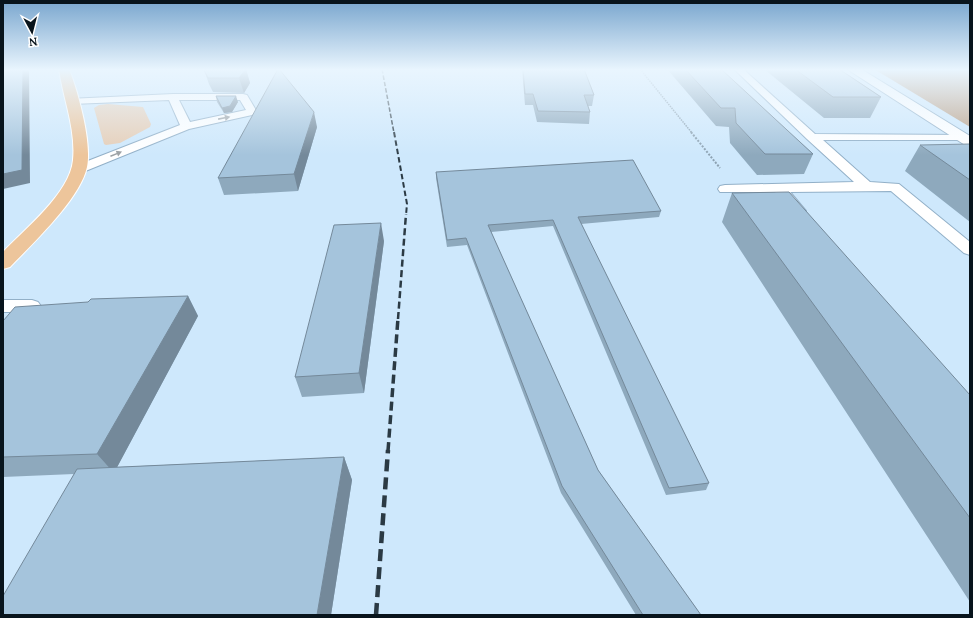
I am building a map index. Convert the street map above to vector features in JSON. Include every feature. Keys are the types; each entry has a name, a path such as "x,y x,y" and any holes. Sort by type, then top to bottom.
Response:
{"main road":[{"path":"3,263 61,199 73,182 79,169 81,153 71,98"}],"street":[{"path":"899,98 966,140"}],"lane":[{"path":"173,98 186,126"},
{"path":"72,101 173,98 243,98 252,112 186,126 79,169"},
{"path":"769,98 866,186"},
{"path":"811,137 966,140"},
{"path":"730,189 866,186 894,187 970,250"},
{"path":"779,188 810,223"},
{"path":"3,306 32,306 3,343"}],"path":[{"path":"662,98 730,189"}],"shaded area":[{"path":"922,98 970,98 970,127"},
{"path":"108,104 143,107 151,124 150,127 120,143 104,144 94,108 99,105"}],"building":[{"path":"3,98 23,98 22,170 3,174"},
{"path":"217,98 235,98 230,106 222,108"},
{"path":"262,98 302,98 314,112 294,174 218,178"},
{"path":"534,98 585,98 590,112 538,111"},
{"path":"712,98 752,98 813,154 765,154 736,123 735,108 721,108"},
{"path":"969,144 970,180 920,145"},
{"path":"633,160 661,211 578,217 709,483 669,488 553,220 488,225 598,470 701,615 643,615 562,486 466,238 447,240 436,172"},
{"path":"789,192 970,395 970,518 732,193"},
{"path":"381,223 359,373 295,377 334,225"},
{"path":"188,296 97,454 3,457 3,321 15,307 88,302 91,299"},
{"path":"344,457 317,615 3,615 3,596 77,469"}],"railway":[{"path":"387,98 394,133"},
{"path":"394,132 407,204 406,215"},
{"path":"398,319 406,214"},
{"path":"388,451 398,318"},
{"path":"376,615 388,450"}]}
